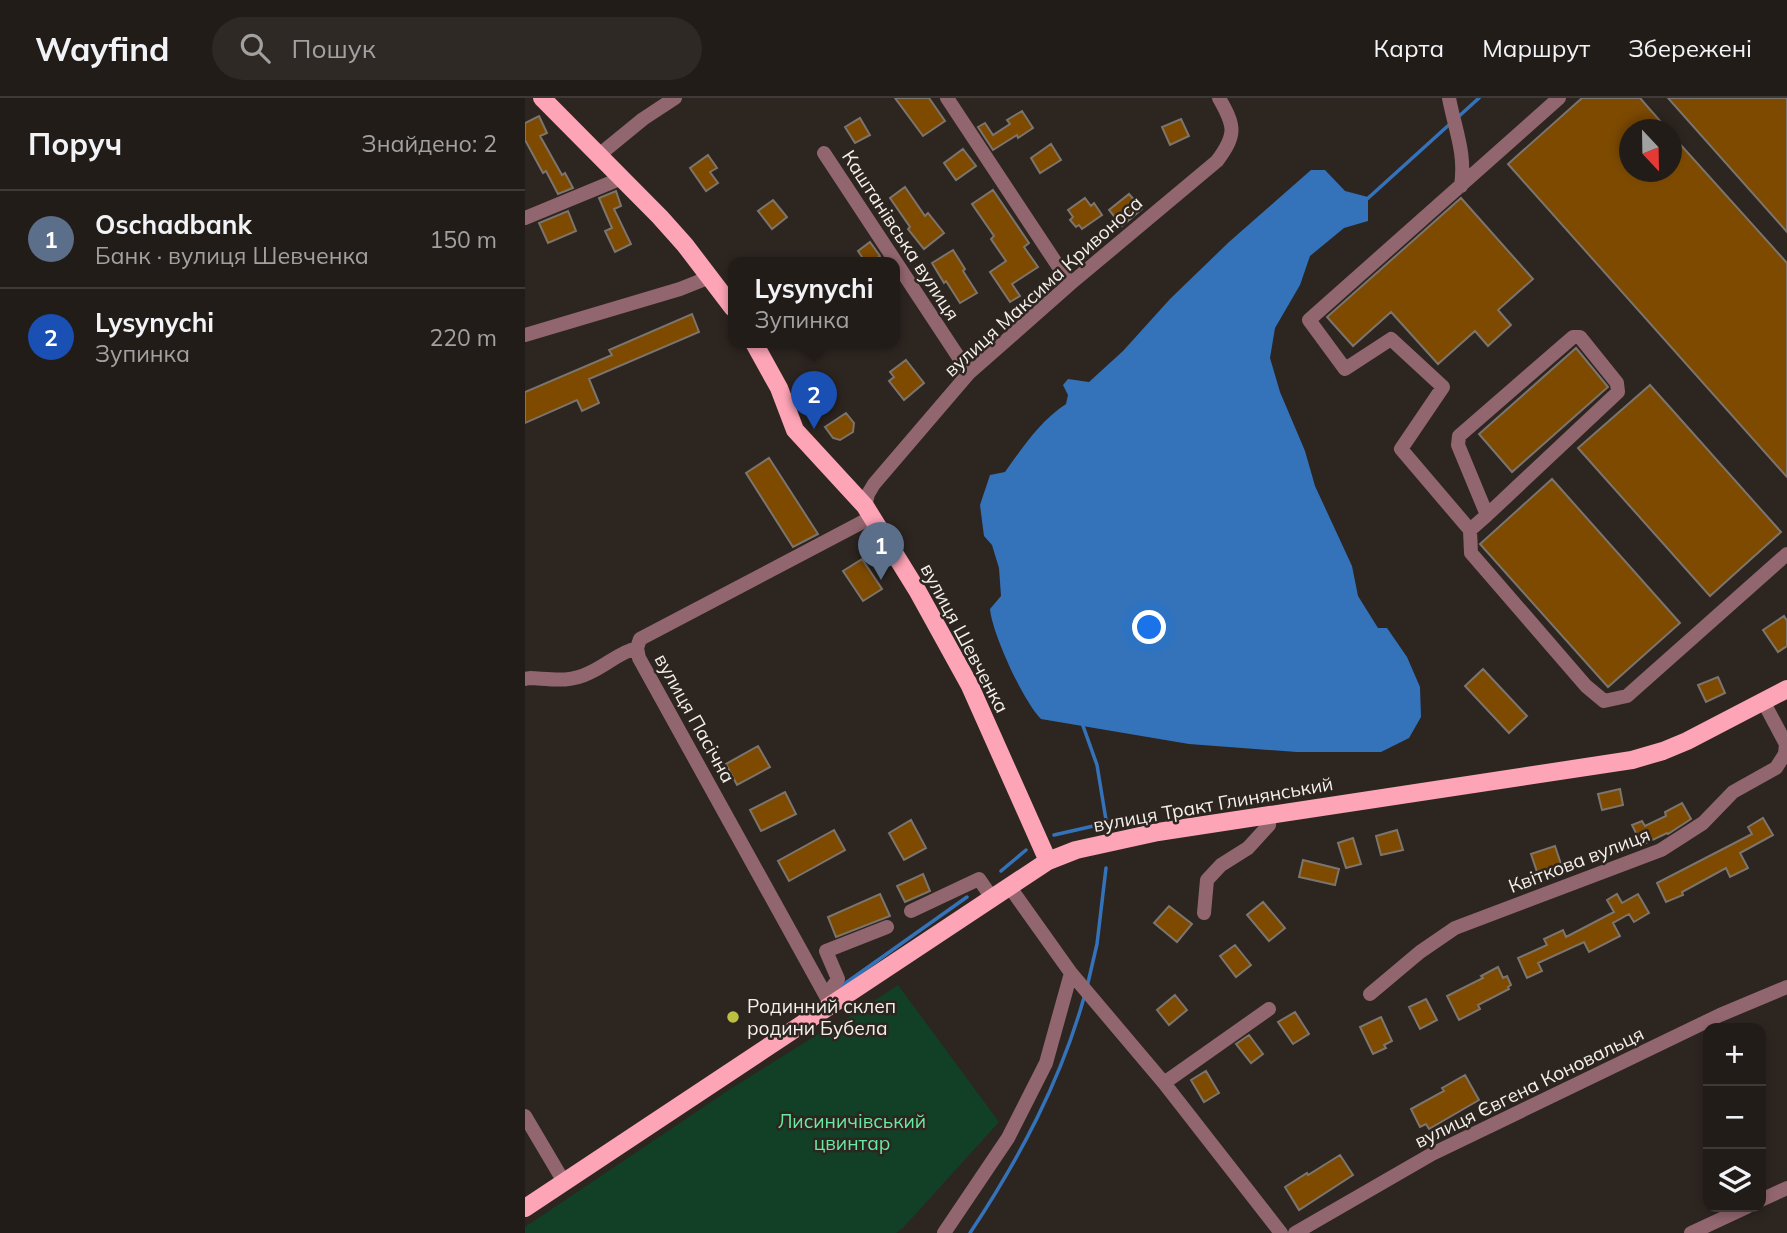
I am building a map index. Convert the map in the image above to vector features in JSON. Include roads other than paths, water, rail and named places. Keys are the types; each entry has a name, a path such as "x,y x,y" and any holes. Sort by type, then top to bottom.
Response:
{"main road":[{"path":"542,98 685,245 728,301"},
{"name":"вулиця Шевченка","path":"757,348 779,388 796,430 868,511 917,590 970,686 1048,861"},
{"name":"вулиця Тракт Глинянський","path":"525,1208 830,1000 1048,861 1076,850 1145,835 1632,760 1687,741 1787,689"}],"street":[{"path":"599,155 643,119 675,98"},
{"path":"947,98 1070,284"},
{"name":"вулиця Максима Кривоноса","path":"868,511 868,494 874,484 969,373 1217,161 1232,134 1230,117 1219,98"},
{"path":"1559,98 1309,320 1345,369 1391,339 1443,387 1401,449 1470,530 1471,553 1586,686 1604,701 1627,696 1787,554"},
{"path":"1450,104 1462,150 1461,186"},
{"name":"Каштанівська вулиця","path":"824,153 893,257"},
{"path":"525,218 622,178"},
{"name":"Каштанівська вулиця","path":"900,268 969,373"},
{"path":"525,335 680,289 710,277"},
{"path":"1470,530 1487,515 1618,392 1617,383 1580,337 1573,337 1459,436 1458,446 1487,515"},
{"name":"вулиця Пасічна","path":"830,1000 639,658 637,648 640,639 868,511"},
{"path":"525,679 569,680 589,673 628,650 637,648"},
{"path":"1763,701 1786,745"},
{"name":"Квіткова вулиця","path":"1370,994 1455,928 1661,850 1703,822 1733,792 1776,768 1785,754 1786,745"},
{"path":"1204,914 1207,880 1221,865 1248,848 1269,825 1270,814"},
{"path":"911,911 979,879 992,898"},
{"path":"1010,886 1071,973 1164,1083 1281,1233"},
{"path":"830,1000 838,979 826,951 887,927"},
{"path":"944,1233 1008,1138 1046,1063 1071,973"},
{"name":"вулиця Євгена Коновальця","path":"1295,1233 1431,1154 1720,1015 1787,987"},
{"path":"1164,1083 1269,1009"},
{"path":"525,1116 564,1182"},
{"path":"1766,1198 1787,1188"},
{"path":"1691,1233 1716,1227 1739,1212"}],"water":[{"path":"1311,170 1325,170 1345,191 1368,197 1368,221 1344,228 1310,256 1300,285 1275,328 1270,358 1280,392 1305,451 1315,486 1352,566 1358,596 1378,628 1387,628 1407,657 1420,687 1421,717 1409,738 1381,752 1297,752 1189,744 1041,719 1017,683 992,620 990,609 1001,596 999,568 992,545 984,536 980,505 990,475 1005,472 1040,426 1066,404 1068,395 1063,385 1068,379 1089,382 1123,351 1170,299 1229,242"}],"waterway":[{"path":"1457,118 1479,98"},
{"path":"1366,200 1451,123"},
{"path":"1054,835 1098,825 1107,826 1097,765 1082,723"},
{"path":"1001,871 1026,850"},
{"path":"1087,987 1097,944 1106,868"},
{"path":"840,987 967,897"},
{"path":"970,1233 1022,1148 1037,1118 1064,1058 1085,994"}],"place":[{"name":"Lysynychi","path":"814,429"},
{"name":"Oschadbank","path":"881,580"},
{"name":"Родинний склеп родини Бубела","path":"733,1017"}],"park label":[{"name":"Лисиничівський цвинтар","path":"852,1132"}]}
